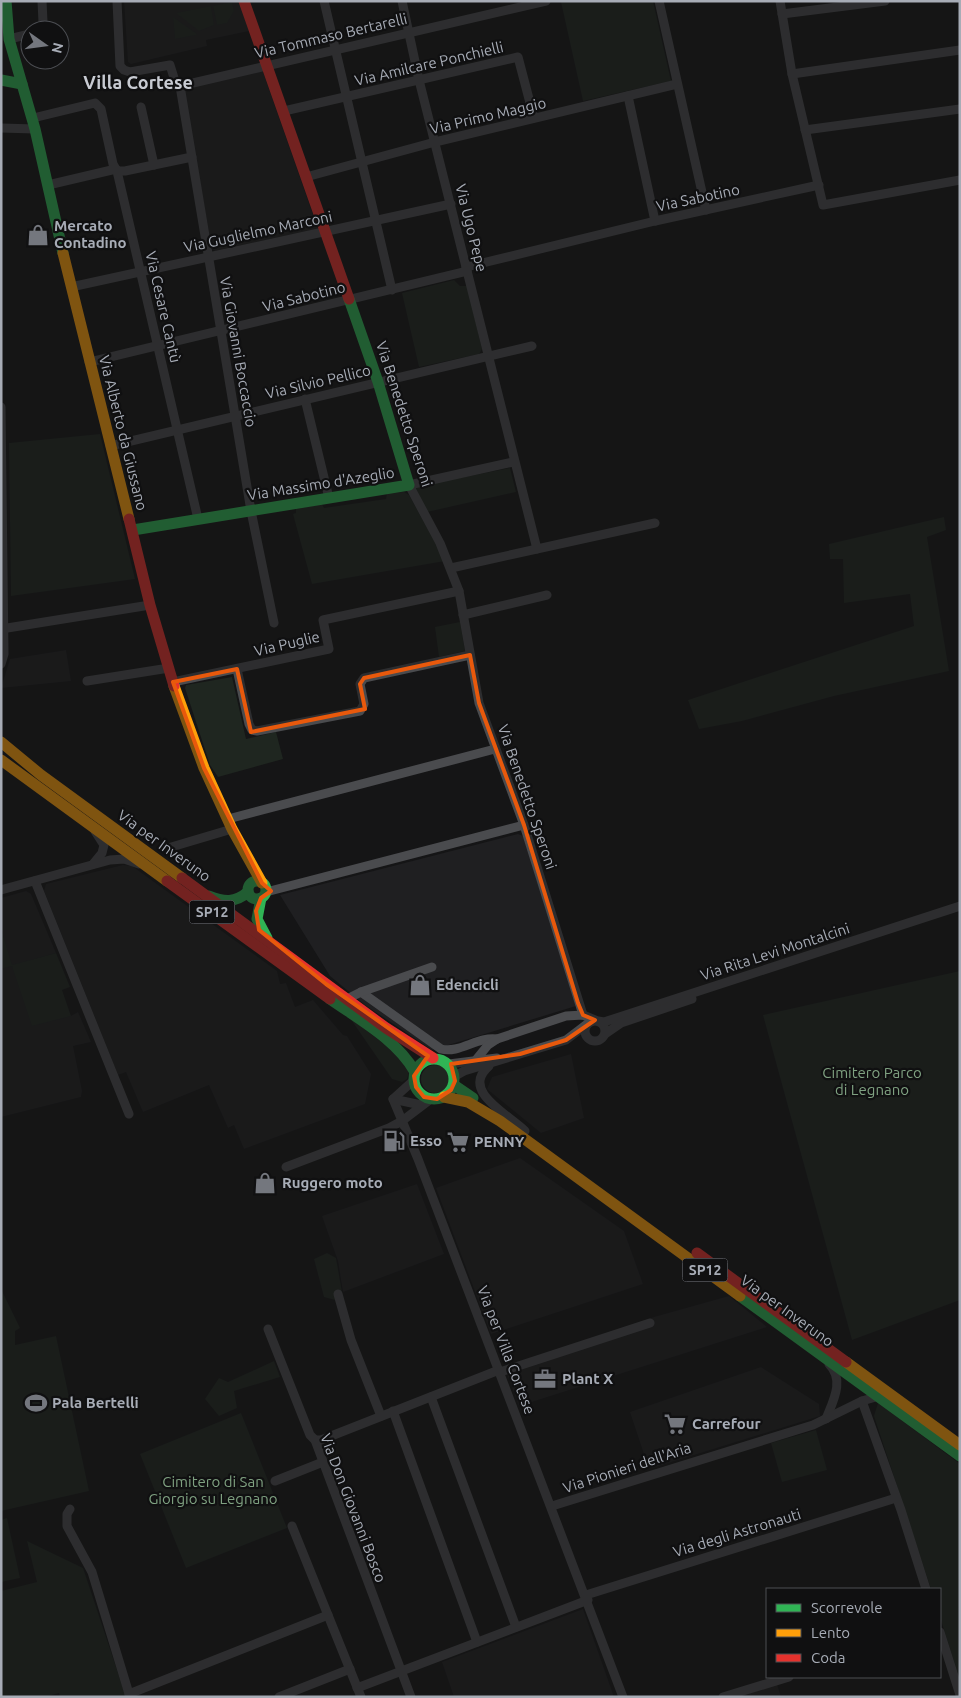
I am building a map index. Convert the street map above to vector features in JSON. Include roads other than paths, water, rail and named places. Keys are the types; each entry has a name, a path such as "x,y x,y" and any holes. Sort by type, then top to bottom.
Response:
{"main road":[{"name":"Via Alberto da Giussano","path":"6,1 9,39 34,123 89,362 150,605 173,682 204,768 230,824 250,861 258,890 255,917 259,930 271,943"},
{"name":"Via Benedetto Speroni","path":"244,1 327,231 378,382 409,485"},
{"path":"1,80 22,84"},
{"name":"Via Massimo d'Azeglio","path":"132,530 409,485"},
{"name":"Via per Inveruno","path":"1,742 41,775 200,892 393,1033 433,1058"},
{"name":"Via per Inveruno","path":"1,760 391,1043 407,1058 415,1076"},
{"path":"200,892 230,902 237,901 258,890"},
{"path":"433,1058 449,1064 454,1081 444,1097 426,1102 419,1092 415,1076 422,1062 433,1058"},
{"name":"Via per Inveruno","path":"454,1081 461,1092 525,1131 768,1304 960,1445"},
{"name":"Via per Inveruno","path":"444,1097 468,1102 500,1121 960,1456"}],"street":[{"path":"42,1 43,20"},
{"name":"Via Giovanni Boccaccio","path":"117,1 120,66 130,72 170,65 175,81 180,86 251,511 274,623"},
{"path":"324,1 364,162 392,290"},
{"name":"Via Ugo Pepe","path":"402,1 419,80 537,548"},
{"name":"Via Tommaso Bertarelli","path":"180,86 546,1"},
{"path":"658,1 706,210"},
{"path":"780,1 792,74 823,205 960,180"},
{"path":"782,14 885,1"},
{"path":"9,39 20,36"},
{"path":"792,74 960,50"},
{"name":"Via Amilcare Ponchielli","path":"284,112 518,57 534,118"},
{"name":"Via Primo Maggio","path":"306,176 435,142 677,84"},
{"path":"628,96 655,221"},
{"name":"Via Cesare Cantù","path":"34,123 95,104 101,109 117,170 198,519"},
{"path":"141,107 154,165"},
{"path":"805,130 960,109"},
{"path":"1,128 34,123"},
{"path":"48,185 117,170 192,157"},
{"name":"Via Sabotino","path":"89,362 222,332 392,290 655,221 818,186"},
{"name":"Via Guglielmo Marconi","path":"71,287 451,204"},
{"name":"Via Silvio Pellico","path":"110,446 532,346"},
{"path":"305,399 329,498"},
{"path":"1,407 3,563 1,664"},
{"name":"Via Massimo d'Azeglio","path":"409,485 514,462"},
{"name":"Via Benedetto Speroni","path":"409,485 440,543 459,591 478,703 524,826 583,1015"},
{"path":"451,568 655,523"},
{"name":"Via Puglie","path":"173,682 329,648 322,620 459,591"},
{"path":"463,615 547,595"},
{"path":"2,629 150,605"},
{"path":"237,669 249,724 252,730 257,731 360,711 364,704 360,684 364,678 470,655"},
{"path":"86,681 169,668"},
{"path":"168,848 230,824 495,750"},
{"path":"88,822 104,845 102,853 93,864"},
{"path":"258,890 524,826"},
{"path":"1,890 93,864 124,859 137,863 166,879"},
{"path":"35,881 129,1114"},
{"name":"Via Rita Levi Montalcini","path":"454,1081 464,1071 489,1065 566,1040 594,1022 604,1022 960,906"},
{"name":"Via Rita Levi Montalcini","path":"605,1034 621,1023 960,912"},
{"path":"347,999 361,992 432,967"},
{"path":"361,992 440,1049 448,1050 484,1039 497,1039 566,1016 583,1015 594,1022 604,1025 605,1034 601,1039 592,1040 585,1033 594,1022"},
{"path":"477,1058 497,1039"},
{"name":"Via Rita Levi Montalcini","path":"566,1040 592,1040"},
{"path":"464,1045 476,1046 477,1058"},
{"name":"Via Rita Levi Montalcini","path":"449,1064 477,1058 520,1054"},
{"name":"Via per Inveruno","path":"489,1065 483,1070 478,1087 482,1094 525,1131"},
{"path":"393,1099 415,1076"},
{"path":"393,1099 426,1102"},
{"name":"Via per Villa Cortese","path":"393,1099 552,1506 623,1697"},
{"path":"286,1167 402,1121 426,1102"},
{"path":"732,1289 742,1300 830,1366 836,1373 835,1396 826,1419"},
{"path":"338,1294 350,1340 381,1416"},
{"path":"315,1440 321,1440 500,1371 650,1323"},
{"name":"Via Don Giovanni Bosco","path":"268,1329 310,1435 315,1440 411,1697"},
{"path":"431,1396 516,1627"},
{"name":"Via Pionieri dell'Aria","path":"552,1506 826,1419 862,1401 879,1396"},
{"path":"862,1401 926,1588"},
{"path":"393,1411 478,1642"},
{"path":"275,1481 323,1462"},
{"name":"Via degli Astronauti","path":"359,1692 401,1671 516,1627 586,1595 896,1498"},
{"path":"70,1509 67,1514 67,1526 92,1572 129,1696 328,1615"},
{"path":"292,1526 359,1692"},
{"path":"941,1635 960,1696"},
{"path":"279,1697 350,1669"},
{"path":"722,1697 786,1678"}],"place":[{"name":"Mercato Contadino","path":"38,235"},
{"name":"Edencicli","path":"420,985"},
{"name":"Esso","path":"394,1141"},
{"name":"PENNY","path":"458,1142"},
{"name":"Ruggero moto","path":"265,1183"},
{"name":"Plant X","path":"545,1379"},
{"name":"Pala Bertelli","path":"36,1403"},
{"name":"Carrefour","path":"675,1424"}],"district":[{"name":"Villa Cortese","path":"138,83"}],"park label":[{"name":"Cimitero Parco di Legnano","path":"872,1082"},
{"name":"Cimitero di San Giorgio su Legnano","path":"213,1490"}]}
